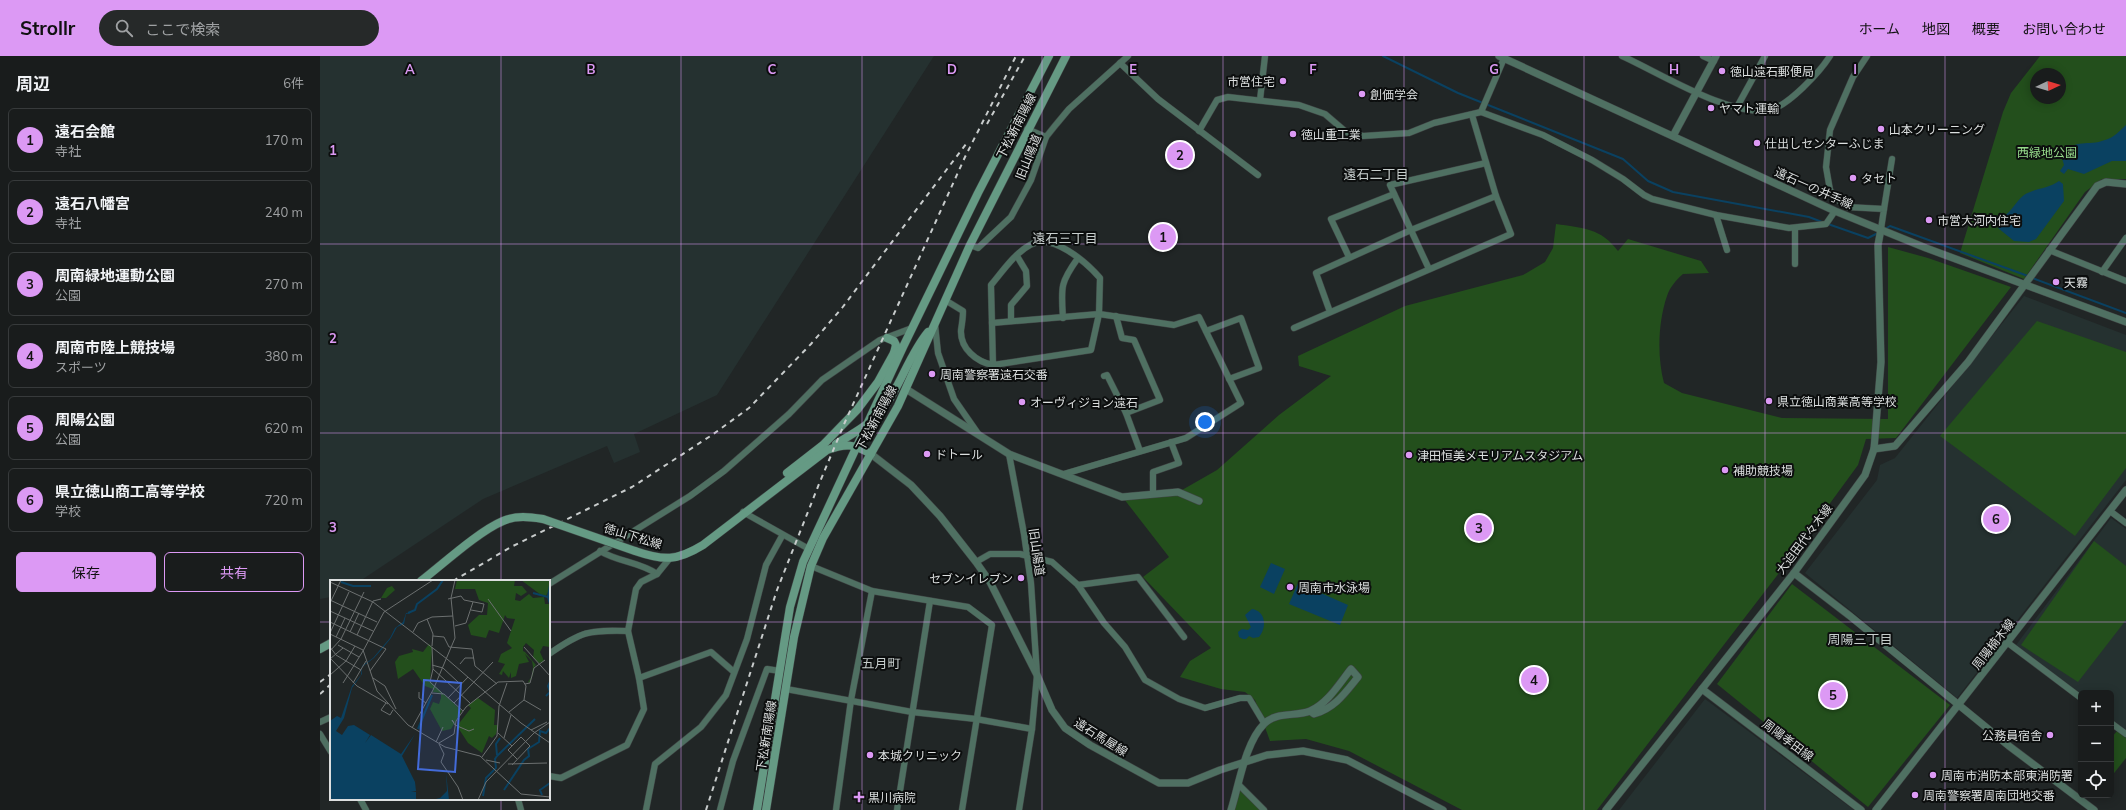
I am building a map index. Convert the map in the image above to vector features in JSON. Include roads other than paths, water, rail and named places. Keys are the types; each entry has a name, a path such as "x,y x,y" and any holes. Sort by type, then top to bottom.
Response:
{"main road":[{"name":"下松新南陽線","path":"757,810 790,607 803,562 856,446 869,423 902,347 978,193 1049,56"},
{"name":"下松新南陽線","path":"766,810 799,611 811,566 823,538 906,389 944,300 970,245 1027,129 1066,56"},
{"path":"827,450 869,423 883,409 894,392 917,346 935,324"},
{"path":"756,503 768,488 823,445 857,410 878,382 894,354 896,345 894,341 887,338"},
{"path":"894,354 902,347"},
{"name":"徳山下松線","path":"422,580 486,531 504,520 529,517 543,519 658,558 670,558 686,555 703,545 743,512 827,450 843,444 856,446 871,454"},
{"path":"320,650 330,644"}],"street":[{"name":"旧山陽道","path":"970,245 978,248 1012,218 1025,193 1046,138 1068,109 1128,56"},
{"path":"1260,100 1265,56"},
{"path":"1622,56 1696,91 1737,107 1754,111 1776,108 1814,78 1830,56"},
{"path":"1673,136 1696,91 1715,59 1703,56"},
{"path":"1737,107 1765,56"},
{"path":"1867,56 1853,77 1830,130 1826,167 1830,190 1847,207 1884,209"},
{"path":"1481,112 1502,57"},
{"name":"遠石一の井手線","path":"1502,57 1835,211 1926,248 2126,322"},
{"path":"1120,63 1158,100 1258,175"},
{"path":"1199,131 1217,100 1228,97 1299,105 1325,114 1346,132 1363,136 1409,133 1434,123 1481,112 1543,135 1592,160 1623,179 1644,196 1716,216 1795,228 1826,224 1835,211"},
{"path":"1294,328 1511,234 1496,196 1472,115"},
{"path":"1027,129 1046,138"},
{"path":"1881,229 1892,159"},
{"path":"1429,269 1390,186 1486,163"},
{"path":"1874,449 1896,446 1968,362 2097,186 2106,182 2126,184"},
{"path":"1348,257 1331,219 1394,194"},
{"path":"1330,312 1316,273 1348,257 1411,230 1496,196"},
{"path":"1716,216 1727,250"},
{"path":"1795,228 1795,264"},
{"name":"大迫田代々木線","path":"1606,810 1794,573 1866,475 1874,449 1881,362 1878,244 1881,229"},
{"path":"2102,272 2126,238"},
{"path":"944,300 963,311 961,332 964,345 973,356 982,363 993,365 1091,350 1099,314 1100,278 1078,258 1047,240 1030,244 991,285 993,365"},
{"path":"2049,250 2126,281"},
{"path":"1011,322 1011,305 1027,286 1026,271 1017,256"},
{"path":"1063,318 1062,297 1064,278 1078,258"},
{"path":"992,323 1099,314 1174,325 1199,317 1241,403 1186,438 1140,450 1064,474"},
{"path":"1116,316 1122,338 1134,340 1160,400 1126,413"},
{"path":"1206,331 1241,318 1259,368 1229,379"},
{"path":"935,324 938,353 954,399 979,435"},
{"path":"550,583 690,496 724,471 789,414 822,380 880,340 912,328"},
{"path":"1104,376 1107,374 1126,413 1140,450"},
{"path":"906,389 1009,454 1122,497 1178,492 1199,501"},
{"path":"1153,494 1153,472 1179,463 1171,442"},
{"name":"遠石馬屋線","path":"871,454 911,484 940,516 976,562 990,582 1037,675 1052,710 1065,728 1132,769 1159,783 1188,783 1268,755 1303,751 1347,760 1442,810"},
{"name":"旧山陽道","path":"1009,454 1027,555 1036,648 1037,675 1032,729 1019,810"},
{"name":"周陽楠木線","path":"1876,810 2008,643 2082,544 2126,490"},
{"path":"2110,511 2126,523"},
{"path":"743,512 782,536 809,549"},
{"path":"646,810 654,764 701,727 726,695 748,634 766,565 782,536"},
{"path":"600,551 611,557 649,569 657,574"},
{"path":"976,562 990,554 1027,555 1052,562 1078,585 1104,623 1125,647 1145,680 1179,699 1205,708 1240,698 1249,698 1264,723"},
{"path":"550,776 561,778 627,745 644,709 639,678 628,631 636,590 641,582 657,574 670,558"},
{"path":"811,566 872,591 968,608 992,625 962,810"},
{"path":"1794,573 1850,616 1958,705 2094,810"},
{"path":"1078,585 1138,577 1184,637"},
{"path":"836,810 851,700 872,591"},
{"path":"897,810 930,601"},
{"path":"550,653 585,632 595,630 628,631"},
{"path":"2008,643 2078,696"},
{"path":"639,678 711,652 734,672"},
{"path":"1231,810 1245,762 1255,736 1264,723 1281,715 1310,711 1328,698 1351,669 1358,677 1339,700 1325,711 1314,714 1310,711"},
{"path":"720,810 733,761 767,670 780,671"},
{"path":"786,689 912,712 976,718 1032,729"},
{"name":"周陽孝田線","path":"1702,689 1861,810"},
{"path":"320,722 330,717"},
{"path":"2114,725 2126,734"},
{"path":"320,734 330,750"},
{"path":"1239,785 1264,810"},
{"path":"361,800 366,810"},
{"path":"518,800 521,810"}],"water":[{"path":"2126,125 2126,161 2112,161 2084,174 2068,169 2064,174 2060,171 2064,165 2061,155 2067,149 2077,144 2099,142 2111,138"},
{"path":"2059,181 2063,184 2064,201 2036,239 2029,242 2014,241 1998,228 2002,217 2024,195 2055,184"},
{"path":"1271,563 1285,569 1274,594 1260,587"},
{"path":"1298,583 1348,605 1340,625 1289,604"},
{"path":"1252,609 1257,610 1264,620 1262,633 1259,637 1253,638 1249,636 1246,639 1243,639 1239,637 1238,632 1242,629 1248,630 1251,627 1245,615"}],"waterway":[{"path":"1383,56 1458,93 1623,159 1648,181 1673,192 1809,217 1822,222"},
{"path":"1828,224 1868,238 1878,233"},
{"path":"1885,229 1890,226 2028,276"},
{"path":"2032,278 2126,313"}],"railway":[{"path":"706,810 777,590 819,484 845,422 965,157 1016,56"},
{"path":"987,124 1025,56"},
{"path":"455,580 511,547 632,487 712,435 749,408 811,344 842,308 966,144"},
{"path":"320,682 330,675"},
{"path":"320,694 330,685"}],"place":[{"name":"徳山遠石郵便局","path":"1722,71"},
{"name":"市営住宅","path":"1283,81"},
{"name":"創価学会","path":"1362,94"},
{"name":"ヤマト運輸","path":"1711,108"},
{"name":"山本クリーニング","path":"1881,129"},
{"name":"徳山重工業","path":"1293,134"},
{"name":"仕出しセンターふじま","path":"1757,143"},
{"name":"遠石八幡宮","path":"1180,155"},
{"name":"タセト","path":"1853,178"},
{"name":"市営大河内住宅","path":"1929,220"},
{"name":"遠石会館","path":"1163,237"},
{"name":"天霧","path":"2056,282"},
{"name":"周南警察署遠石交番","path":"932,374"},
{"name":"県立徳山商業高等学校","path":"1769,401"},
{"name":"オーヴィジョン遠石","path":"1022,402"},
{"name":"ドトール","path":"927,454"},
{"name":"津田恒美メモリアムスタジアム","path":"1409,455"},
{"name":"補助競技場","path":"1725,470"},
{"name":"県立徳山商工高等学校","path":"1996,519"},
{"name":"周南緑地運動公園","path":"1479,528"},
{"name":"セブンイレブン","path":"1021,578"},
{"name":"周南市水泳場","path":"1290,587"},
{"name":"周南市陸上競技場","path":"1534,680"},
{"name":"周陽公園","path":"1833,695"},
{"name":"公務員宿舎","path":"2050,735"},
{"name":"本城クリニック","path":"870,755"},
{"name":"周南市消防本部東消防署","path":"1933,775"},
{"name":"周南警察署周南団地交番","path":"1915,795"},
{"name":"黒川病院","path":"859,797"}],"district":[{"name":"遠石二丁目","path":"1376,174"},
{"name":"遠石三丁目","path":"1065,238"},
{"name":"周陽三丁目","path":"1860,639"},
{"name":"五月町","path":"881,663"}],"park label":[{"name":"西緑地公園","path":"2047,152"}]}
